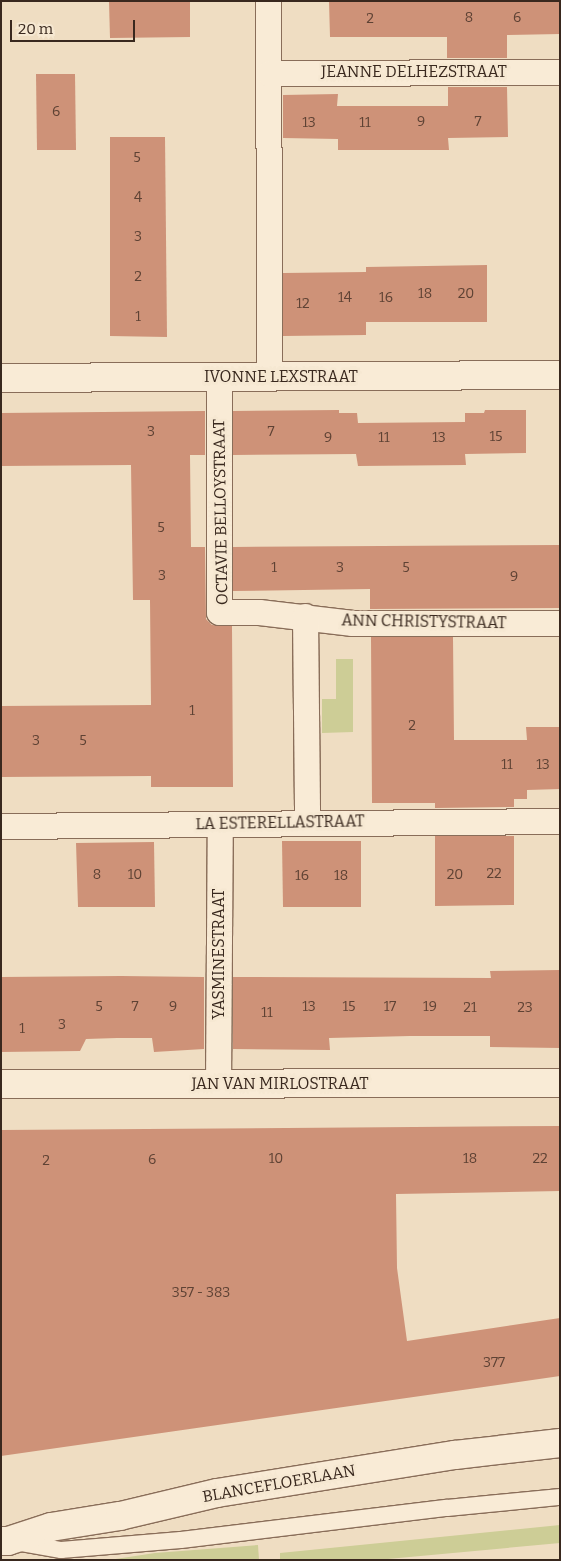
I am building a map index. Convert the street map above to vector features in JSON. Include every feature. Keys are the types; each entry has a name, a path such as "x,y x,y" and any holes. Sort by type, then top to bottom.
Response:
{"street":[{"path":"268,1 269,377"},
{"name":"JEANNE DELHEZSTRAAT","path":"269,73 560,72"},
{"name":"IVONNE LEXSTRAAT","path":"1,378 560,375"},
{"name":"OCTAVIE BELLOYSTRAAT","path":"219,377 219,612 258,612"},
{"name":"ANN CHRISTYSTRAAT","path":"258,612 352,623 560,623"},
{"path":"305,616 307,823"},
{"name":"LA ESTERELLASTRAAT","path":"1,826 560,821"},
{"name":"YASMINESTRAAT","path":"218,1084 220,824"},
{"name":"JAN VAN MIRLOSTRAAT","path":"1,1084 560,1083"},
{"name":"BLANCEFLOERLAAN","path":"5,1541 51,1527 120,1516 217,1493 455,1455 560,1443"}],"lane":[{"path":"5,1541 62,1550 181,1540 447,1508 560,1497"}],"green space":[{"path":"336,659 353,659 353,732 322,733 322,699 336,699"},
{"path":"560,1525 560,1543 377,1560 280,1560 280,1553"},
{"path":"258,1545 259,1560 109,1560 155,1553"}],"building":[{"path":"109,1 190,1 190,37 110,38"},
{"path":"329,1 560,1 560,34 507,35 507,58 447,58 447,37 330,37"},
{"path":"36,74 75,74 76,150 37,150"},
{"path":"448,87 507,87 508,137 448,138 449,150 338,150 338,139 283,138 283,95 338,94 337,106 448,106"},
{"path":"110,137 165,137 167,337 110,336"},
{"path":"487,265 487,322 366,322 366,335 283,336 283,273 366,272 366,267"},
{"path":"339,410 339,413 357,413 358,423 465,422 465,413 484,413 485,410 526,410 526,453 465,454 466,465 358,466 356,454 233,455 233,411"},
{"path":"205,411 205,455 190,455 191,547 205,547 206,619 212,625 232,626 233,787 151,787 151,776 1,777 1,706 151,705 150,600 133,600 131,465 1,466 1,413"},
{"path":"560,545 560,608 370,609 370,589 233,591 233,547"},
{"path":"371,637 453,637 454,740 527,740 526,727 560,727 560,789 527,790 527,799 514,799 514,807 435,808 435,803 372,803"},
{"path":"435,836 514,836 514,905 435,906"},
{"path":"282,841 361,841 361,907 283,907"},
{"path":"154,842 155,907 78,907 76,843"},
{"path":"560,970 560,1048 490,1047 490,1036 410,1036 329,1038 330,1050 233,1049 233,977 491,978 490,971"},
{"path":"1,977 204,977 204,1049 154,1052 152,1038 117,1038 86,1039 80,1051 1,1052"},
{"path":"560,1126 560,1191 396,1194 397,1268 407,1341 560,1318 560,1376 1,1456 1,1130"}]}
